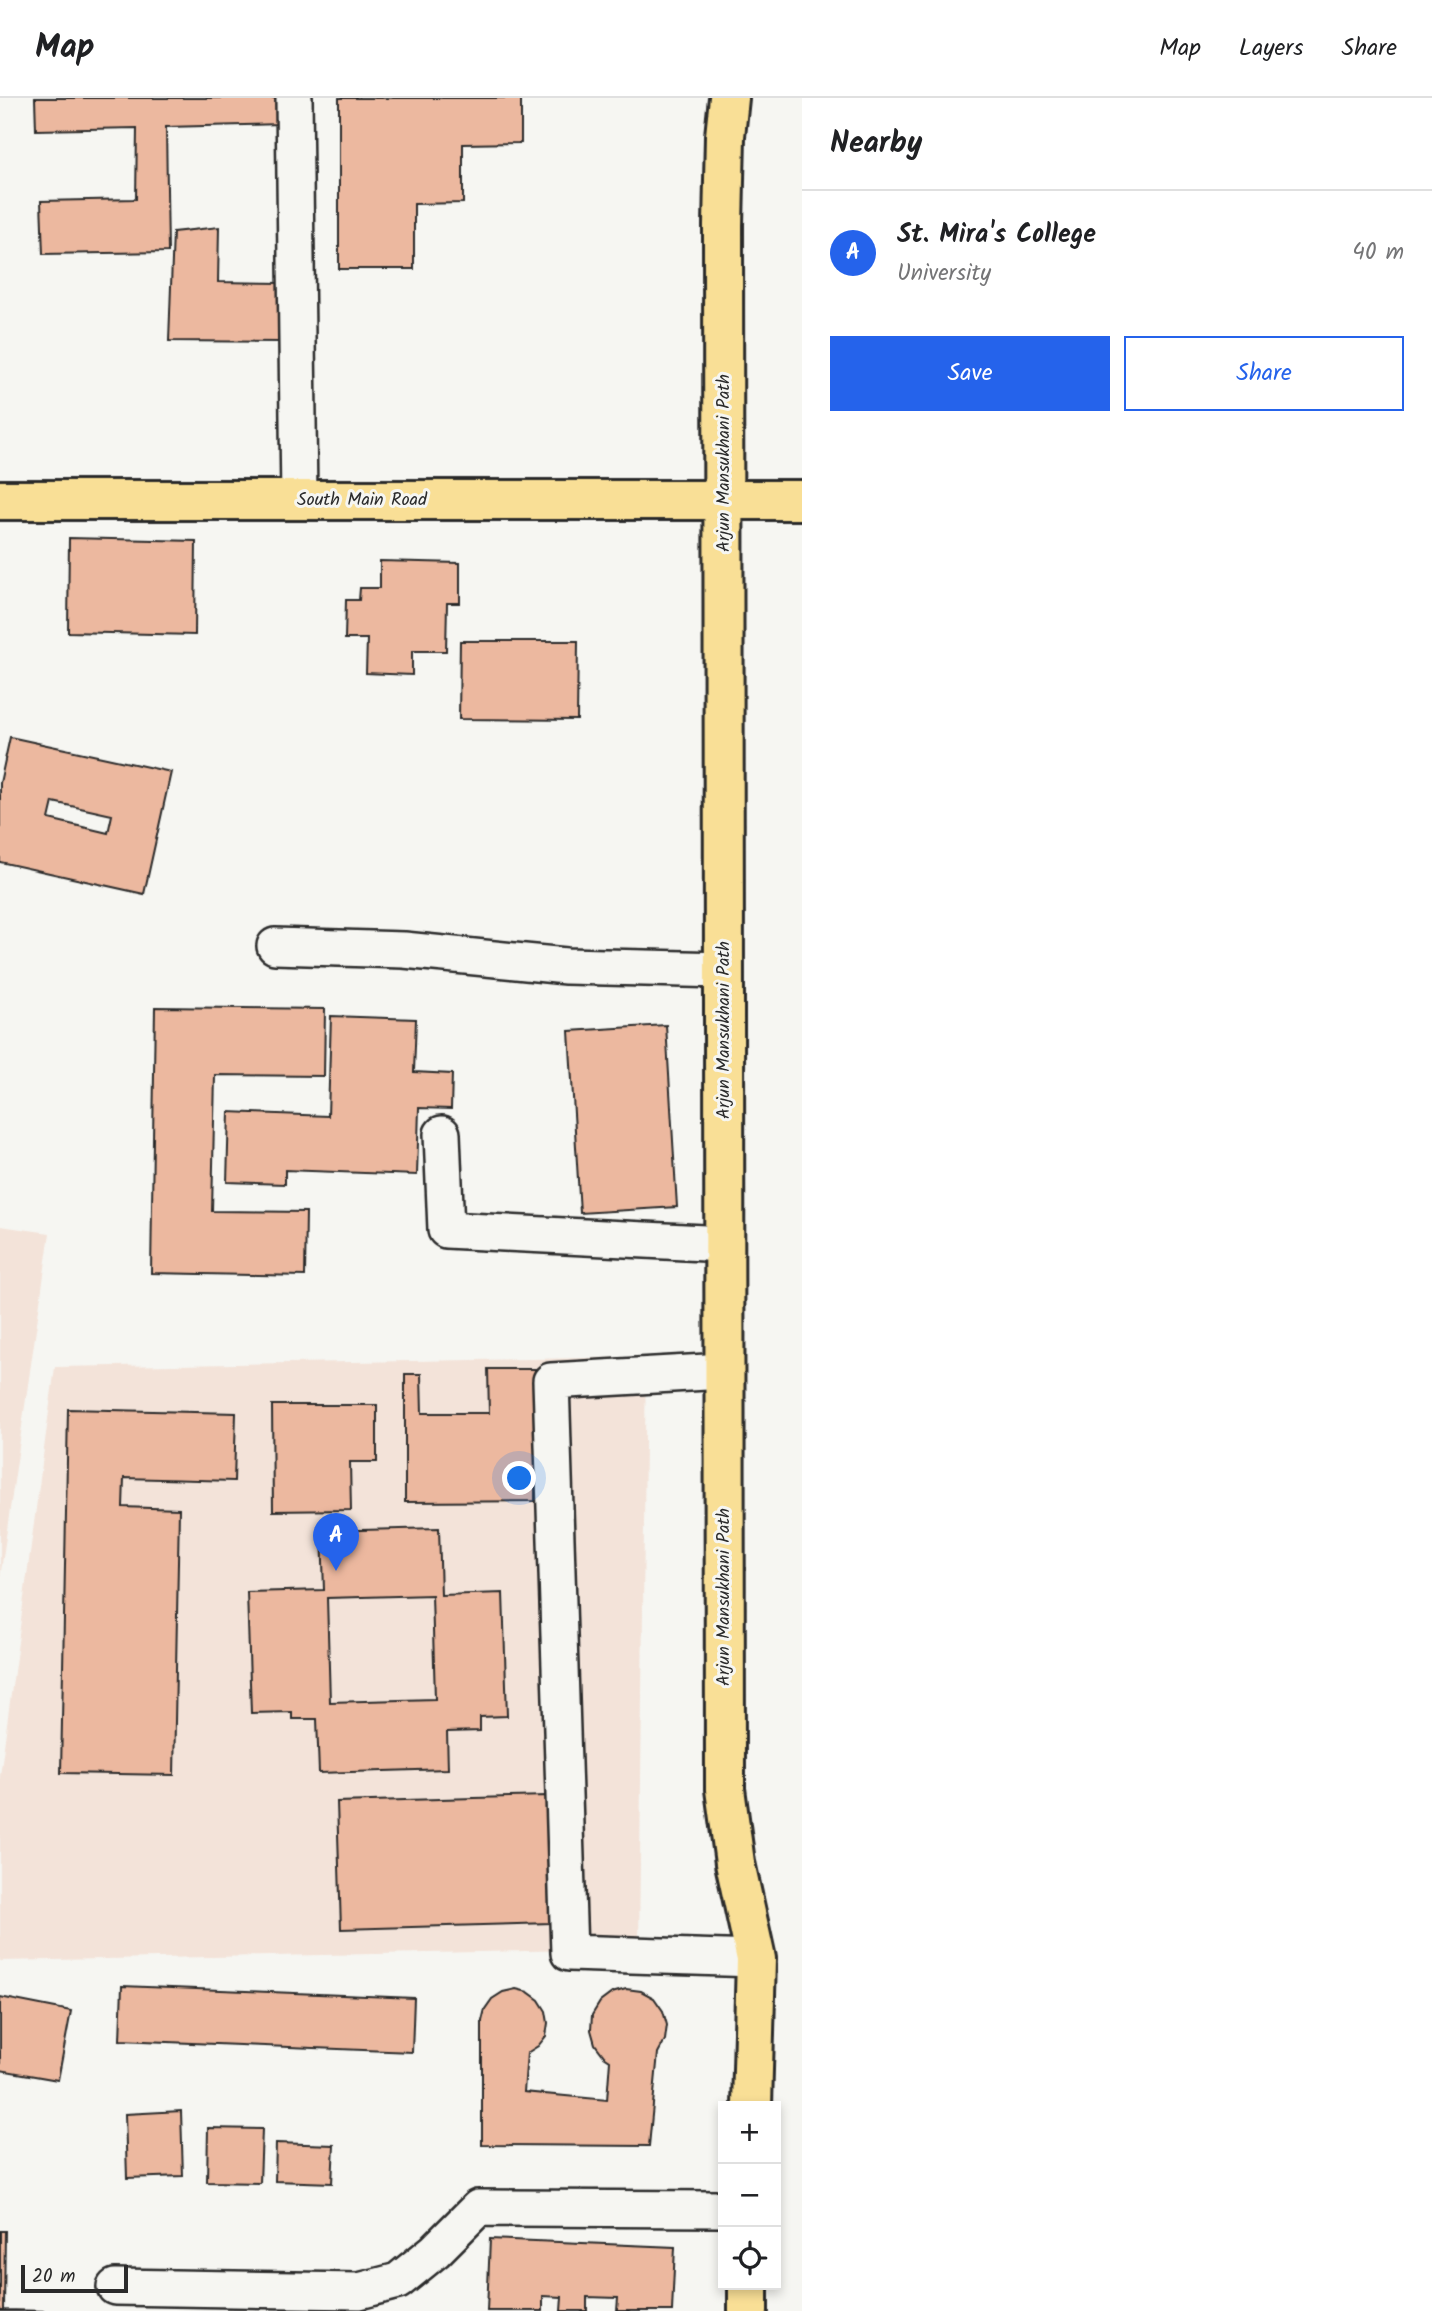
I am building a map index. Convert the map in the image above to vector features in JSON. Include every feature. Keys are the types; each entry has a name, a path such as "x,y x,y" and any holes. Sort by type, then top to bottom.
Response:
{"main road":[{"name":"Arjun Mansukhani Path","path":"729,98 725,136 723,225 725,1789 735,1863 756,1959 752,2101"},
{"name":"South Main Road","path":"0,500 802,500"},
{"path":"748,2290 748,2311"}],"lane":[{"path":"294,98 299,500"},
{"path":"275,946 404,950 566,966 724,970"},
{"path":"442,1134 446,1230 725,1244"},
{"path":"724,1371 551,1381 569,1953 756,1959"},
{"path":"115,2287 359,2291 398,2281 435,2251 478,2208 718,2209"}],"shaded area":[{"path":"0,1226 50,1233 0,1578"},
{"path":"646,1357 639,1949 0,1961 0,1776 55,1367"}],"building":[{"path":"35,98 280,98 281,124 166,127 168,252 43,254 41,201 136,199 137,128 36,130"},
{"path":"339,98 521,98 521,143 463,144 463,203 414,204 414,269 339,269"},
{"path":"219,227 218,282 282,283 282,342 169,341 173,232"},
{"path":"69,538 196,541 195,635 68,632"},
{"path":"380,561 460,563 460,603 447,603 446,651 412,651 412,675 366,673 367,639 345,639 346,600 359,600 360,588 380,588"},
{"path":"460,641 578,641 577,720 459,719"},
{"path":"10,737 171,772 144,894 0,862 0,783","holes":["53,802 112,815 108,833 49,819"]},
{"path":"155,1007 325,1009 324,1076 215,1075 212,1211 306,1212 305,1276 151,1273"},
{"path":"331,1016 416,1019 414,1072 452,1074 451,1109 419,1108 417,1175 285,1170 285,1184 227,1182 229,1112 328,1116"},
{"path":"666,1025 677,1207 580,1213 569,1031"},
{"path":"488,1369 535,1369 535,1501 405,1502 405,1374 421,1374 422,1413 489,1413"},
{"path":"272,1405 377,1405 377,1462 350,1462 351,1510 273,1511"},
{"path":"68,1409 236,1413 234,1481 124,1478 123,1507 179,1509 174,1775 61,1773"},
{"path":"439,1528 441,1595 503,1593 507,1716 480,1717 480,1731 447,1732 448,1769 319,1773 317,1719 292,1719 292,1712 251,1713 247,1592 324,1590 322,1531","holes":["432,1595 435,1699 330,1702 327,1598"]},
{"path":"547,1796 551,1923 341,1929 337,1802"},
{"path":"122,1986 414,1998 412,2052 120,2040"},
{"path":"516,1989 528,1992 539,2000 546,2011 548,2023 546,2036 538,2046 527,2053 524,2092 607,2100 610,2060 595,2044 591,2030 592,2015 600,2002 612,1993 626,1989 641,1991 654,1998 663,2011 667,2025 665,2040 658,2053 649,2146 482,2145 482,2021 485,2009 492,1999 503,1992"},
{"path":"0,1997 71,2011 58,2080 0,2070"},
{"path":"181,2111 183,2176 127,2178 125,2114"},
{"path":"208,2128 262,2129 260,2183 207,2182"},
{"path":"276,2143 334,2145 332,2183 275,2181"},
{"path":"0,2231 5,2231 4,2310 47,2311 0,2311"},
{"path":"490,2239 675,2247 672,2311 617,2311 618,2298 587,2297 587,2311 561,2311 562,2297 543,2296 543,2311 487,2311"}],"place":[{"name":"St. Mira's College","path":"336,1571"}]}
